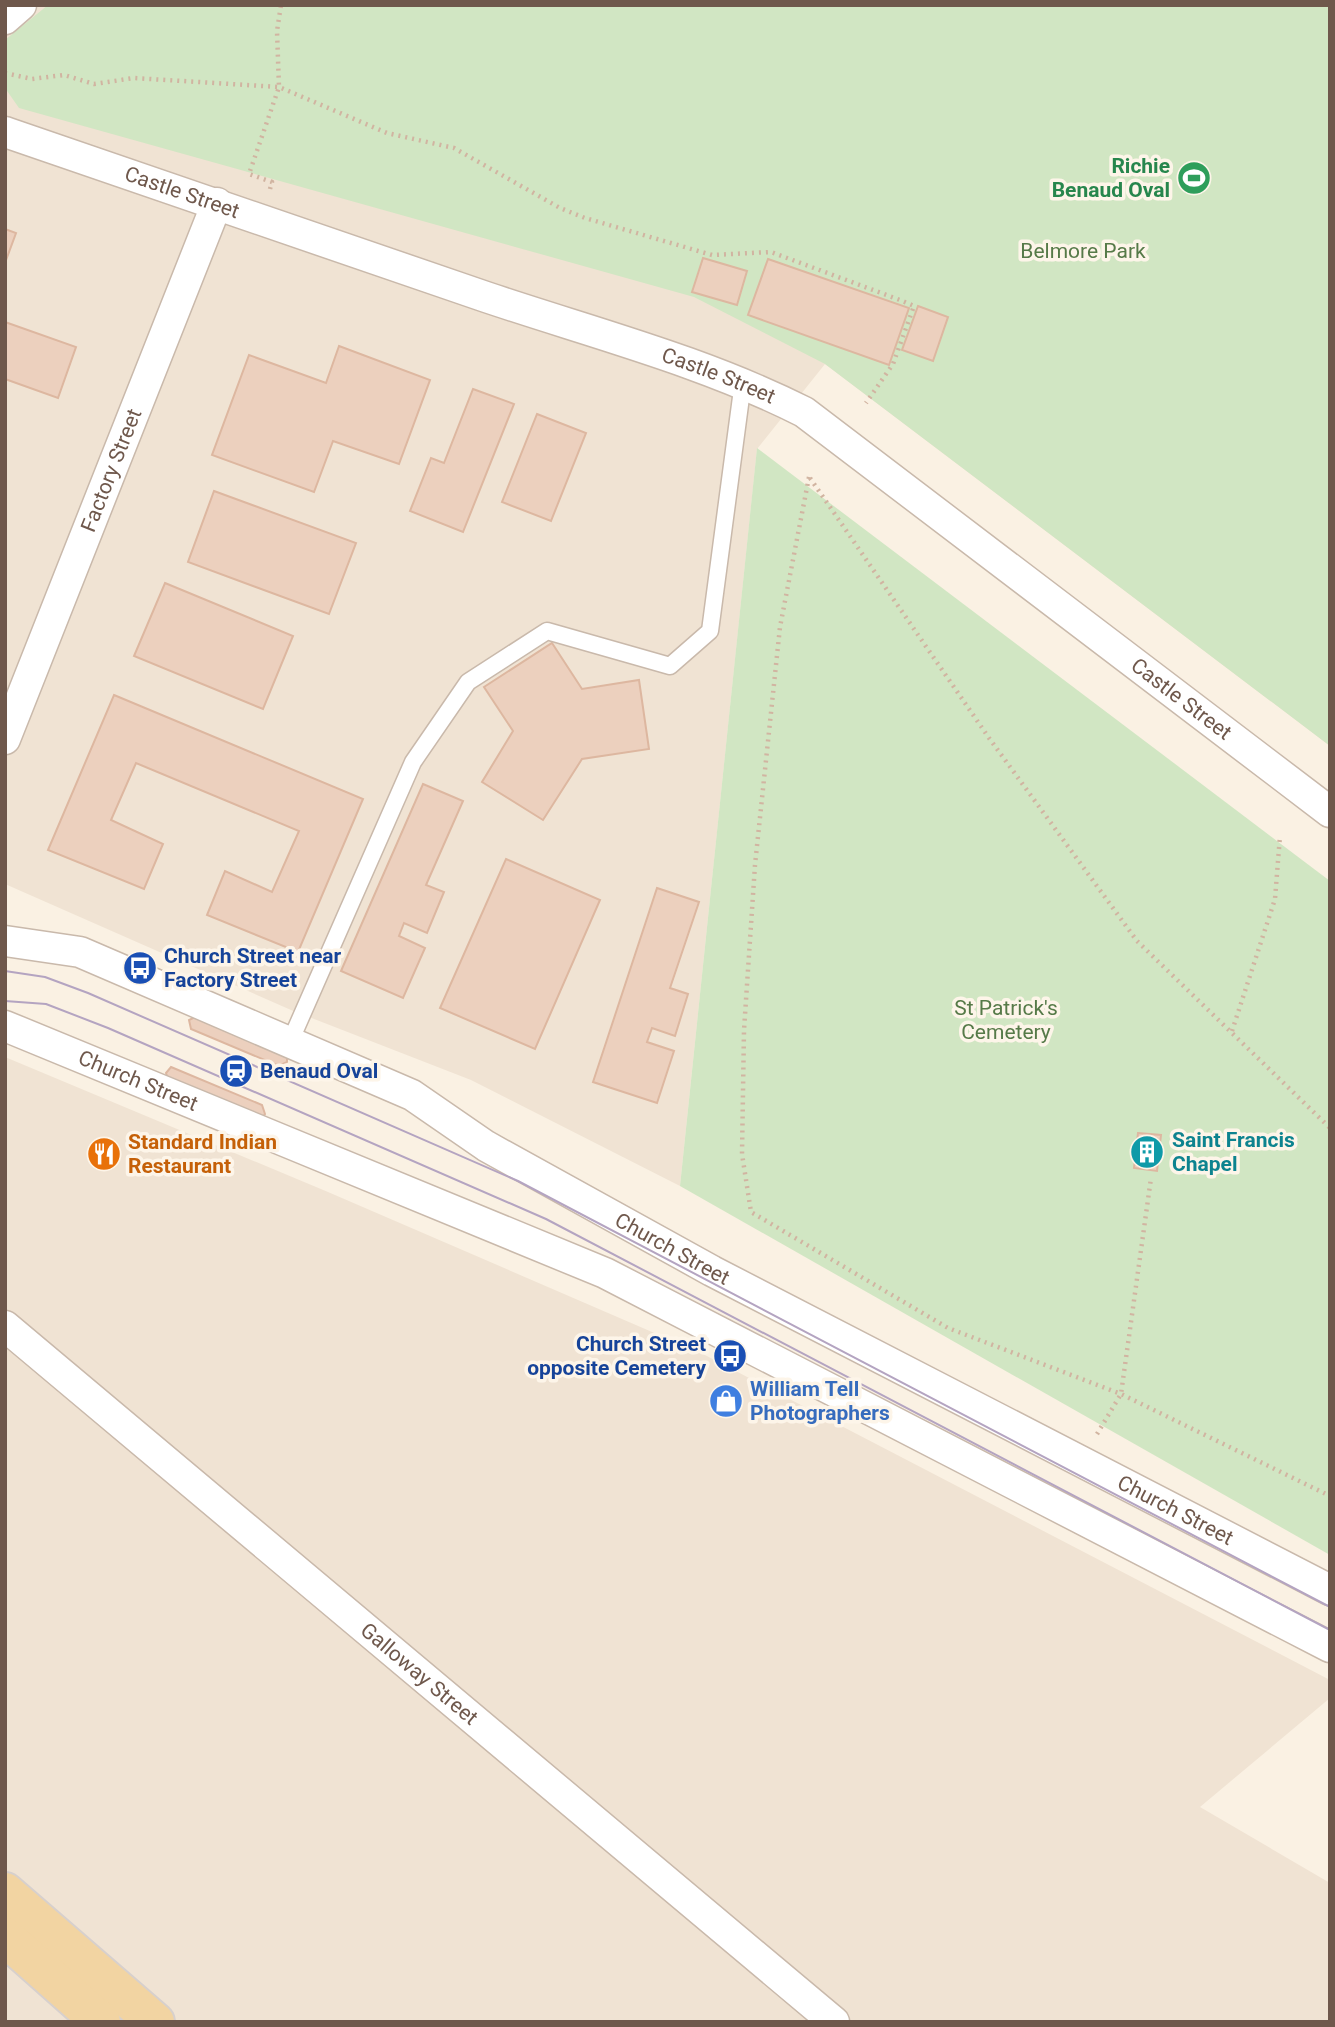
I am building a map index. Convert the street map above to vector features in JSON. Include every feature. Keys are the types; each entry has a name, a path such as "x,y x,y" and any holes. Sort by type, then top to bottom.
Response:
{"main road":[{"path":"5,1892 155,2022"},
{"path":"5,1937 101,2022"}],"street":[{"path":"5,19 21,5"},
{"name":"Castle Street","path":"5,132 743,382 804,412 847,441 1330,812"},
{"name":"Factory Street","path":"5,739 217,203"},
{"name":"Church Street","path":"5,941 80,952 412,1095 486,1146 712,1271 1330,1590"},
{"name":"Church Street","path":"5,1026 605,1273 1330,1647"},
{"name":"Galloway Street","path":"5,1326 834,2022"}],"lane":[{"path":"290,1042 413,762 468,682 547,631 670,666 710,631 743,382"}],"path":[{"path":"268,197 272,182 249,174 279,88 277,31 281,5"},
{"path":"5,73 32,79 64,75 94,84 134,78 279,88 387,133 454,148 560,208 585,218 712,255 771,252 914,306 893,364 866,403"},
{"path":"1330,1128 1137,942 982,727 809,477 780,626 755,865 744,1030 742,1154 751,1212 948,1328 1121,1394 1330,1496"},
{"path":"1232,1031 1275,899 1280,836"},
{"path":"1096,1435 1121,1394 1151,1178"}],"shaded area":[{"path":"5,5 1330,5 1330,746 825,364 757,449 680,1186 471,1080 291,1010 5,884"},
{"path":"5,1057 328,1192 703,1354 1330,1680 1330,1698 1200,1807 1330,1883 1330,2022 5,2022"}],"green space":[{"name":"Belmore Park","path":"48,5 1330,5 1330,746 825,364 694,297 19,108 5,88 5,40"},
{"name":"St Patrick's Cemetery","path":"757,448 1330,881 1330,1555 680,1186"}],"building":[{"path":"5,229 16,233 5,263"},
{"path":"703,258 747,271 737,305 692,292"},
{"path":"768,259 909,308 889,365 748,315"},
{"path":"918,306 948,317 933,361 902,350"},
{"path":"5,322 76,347 58,398 5,379"},
{"path":"339,346 430,380 399,464 333,441 314,492 212,455 249,355 326,383"},
{"path":"473,389 514,404 463,532 410,511 431,458 444,463"},
{"path":"537,414 586,433 551,521 502,502"},
{"path":"214,491 356,543 329,614 188,562"},
{"path":"165,583 293,636 263,709 134,656"},
{"path":"552,643 582,689 639,680 649,749 582,759 543,820 482,782 513,731 484,687"},
{"path":"114,695 363,799 298,952 207,915 225,871 272,892 299,831 136,763 111,820 163,844 144,889 48,850"},
{"path":"423,784 463,801 426,885 444,892 427,933 404,923 399,936 425,948 403,998 341,971"},
{"path":"506,859 600,900 535,1049 440,1008"},
{"path":"657,888 699,902 670,988 688,994 675,1036 652,1028 647,1042 674,1051 657,1103 593,1082"},
{"path":"197,1016 287,1056 287,1062 279,1066 191,1029 189,1020"},
{"path":"171,1067 262,1105 265,1114 263,1117 168,1079 166,1073"},
{"name":"Saint Francis Chapel","path":"1138,1133 1161,1135 1157,1171 1134,1168"}],"tram line":[{"path":"5,971 45,977 88,993 518,1181 1330,1607"},
{"path":"5,1001 46,1004 108,1028 546,1219 1330,1630"}],"place":[{"name":"Richie Benaud Oval","path":"1194,178"},
{"name":"Church Street near Factory Street","path":"140,968"},
{"name":"Benaud Oval","path":"236,1071"},
{"name":"Saint Francis Chapel","path":"1147,1152"},
{"name":"Standard Indian Restaurant","path":"104,1154"},
{"name":"Church Street opposite Cemetery","path":"730,1356"},
{"name":"William Tell Photographers","path":"726,1401"}]}
